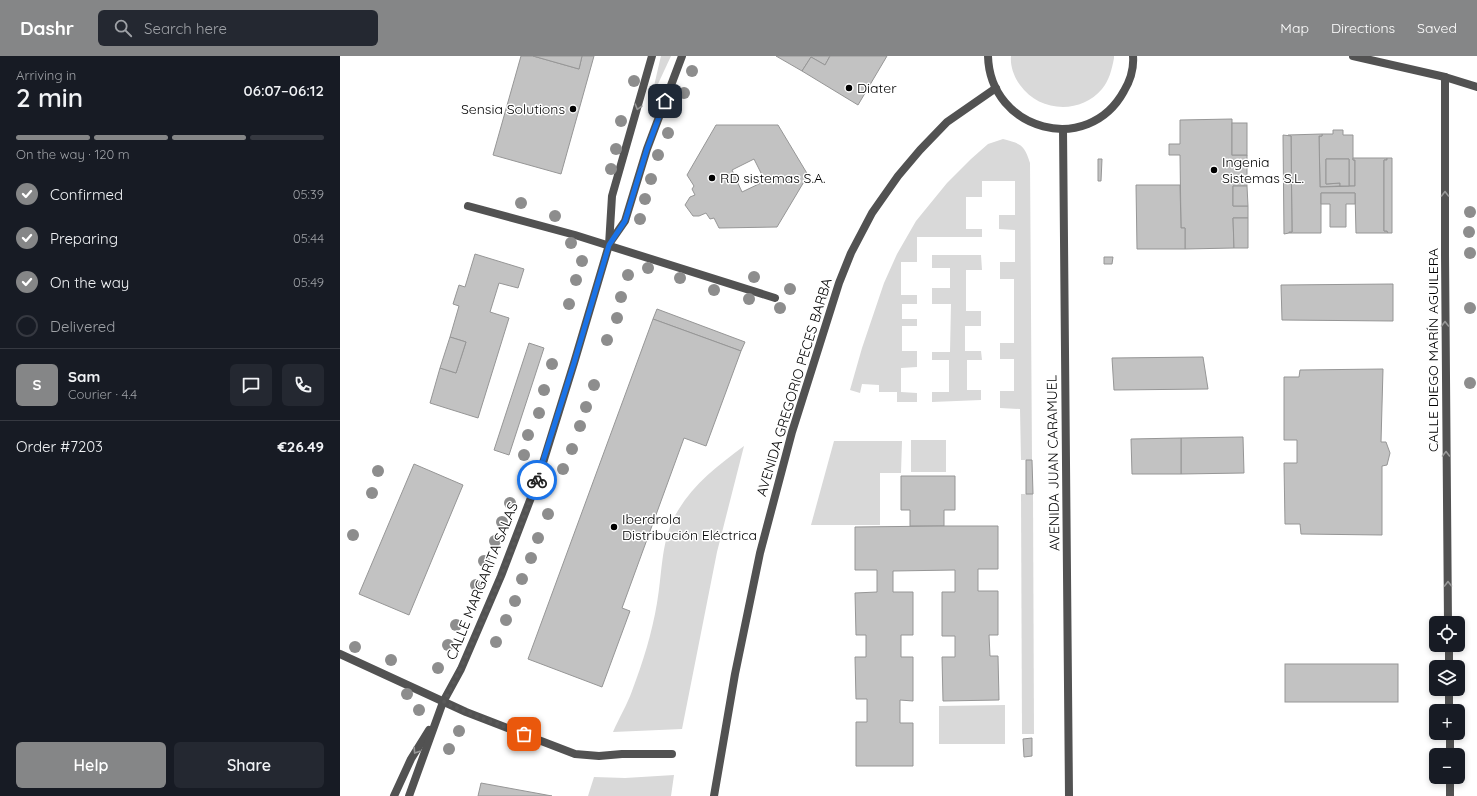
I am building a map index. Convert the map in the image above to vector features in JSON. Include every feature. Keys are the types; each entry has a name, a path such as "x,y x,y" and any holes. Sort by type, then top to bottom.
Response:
{"street":[{"name":"CALLE MARGARITA SALAS","path":"409,796 437,718 501,576 537,482 609,245 612,196 652,56"},
{"name":"CALLE MARGARITA SALAS","path":"609,245 625,221 647,149 682,56"},
{"path":"988,56 990,73 996,88 1008,105 1023,119 1036,125 1063,129 1084,125 1103,116 1119,100 1129,82 1134,60 1133,56"},
{"path":"1352,56 1445,77 1477,87"},
{"name":"CALLE DIEGO MARÍN AGUILERA","path":"1445,77 1448,616"},
{"name":"AVENIDA GREGORIO PECES BARBA","path":"714,796 734,681 760,554 792,432 839,283 851,253 872,213 898,176 947,122 996,88"},
{"name":"AVENIDA JUAN CARAMUEL","path":"1063,129 1069,796"},
{"path":"468,206 609,245 775,298"},
{"path":"340,654 466,712 575,754 599,756 622,754 672,754"},
{"name":"CALLE MARGARITA SALAS","path":"394,796 411,758 437,718"},
{"path":"1450,784 1450,796"}],"shaded area":[{"path":"661,56 671,56 651,99 660,60"},
{"path":"1011,56 1114,56 1114,58 1107,82 1102,89 1083,103 1060,107 1048,105 1038,101 1028,94 1014,75 1011,64"},
{"path":"1003,139 1014,142 1024,148 1030,163 1032,460 1021,460 1020,409 1000,408 1000,391 1014,391 1014,359 1000,359 1000,343 1014,343 1014,279 1000,279 1000,262 1015,262 1015,230 999,229 999,215 1015,215 1015,181 982,181 982,197 966,197 966,229 982,229 982,237 917,237 917,262 901,262 901,295 917,295 917,304 902,304 902,319 917,319 917,326 902,326 902,351 917,351 917,367 901,368 901,392 917,393 917,402 897,402 897,392 879,392 879,385 862,384 860,393 850,390 862,348 884,283 897,254 916,221 947,183 971,159 988,144"},
{"path":"932,255 981,255 982,270 966,270 966,311 981,311 981,326 965,326 965,351 981,351 982,360 967,360 967,390 981,390 981,400 932,402 932,392 949,392 949,360 932,360 932,352 950,352 951,304 932,304 932,288 950,288 950,268 932,268"},
{"path":"911,440 946,440 946,472 911,472"},
{"path":"834,441 902,441 901,473 880,473 880,525 811,525"},
{"path":"744,446 717,552 682,729 613,732 630,696 647,647 657,603 666,540 673,520 679,508 695,488 713,470"},
{"path":"1021,494 1033,494 1034,734 1022,734"},
{"path":"1005,705 1005,744 939,744 939,706"},
{"path":"674,775 671,796 588,796 594,777 625,778"}],"building":[{"path":"521,56 533,56 579,69 582,56 594,56 561,174 493,155"},
{"path":"533,56 582,56 579,69"},
{"path":"776,56 830,56 825,65 811,57 802,71"},
{"name":"Diater","path":"830,56 887,56 858,105 802,71 811,57 825,65"},
{"name":"Ingenia Sistemas S.L.","path":"1232,119 1232,155 1247,155 1247,186 1233,186 1233,206 1248,206 1248,218 1233,218 1234,248 1185,249 1185,228 1181,228 1180,155 1169,155 1169,144 1180,144 1180,120"},
{"path":"1232,123 1247,123 1247,155 1232,155"},
{"name":"RD sistemas S.A.","path":"716,125 778,125 808,175 777,227 719,228 714,218 710,219 706,213 699,216 693,216 685,205 690,197 695,195 692,189 694,186 687,175","holes":["754,159 765,181 742,192 732,170"]},
{"path":"1333,130 1343,130 1343,135 1353,135 1355,186 1349,186 1349,159 1326,159 1326,184 1340,183 1340,186 1320,187 1319,136 1322,136 1322,134 1333,134"},
{"path":"1322,134 1322,136 1319,136 1320,187 1355,186 1355,160 1353,160 1353,158 1387,158 1387,160 1384,160 1384,231 1387,231 1388,233 1356,233 1355,193 1321,193 1321,233 1289,233 1292,232 1291,136 1288,135"},
{"path":"1283,135 1291,136 1292,232 1284,234"},
{"path":"1387,158 1392,158 1392,233 1384,231 1384,160 1387,160"},
{"path":"1098,159 1102,159 1101,181 1098,181"},
{"path":"1326,159 1349,159 1349,186 1340,186 1340,183 1326,184"},
{"path":"1136,185 1180,185 1181,228 1185,228 1185,249 1137,249"},
{"path":"1233,186 1247,186 1248,206 1233,206"},
{"path":"1321,193 1355,193 1355,204 1346,204 1346,227 1330,227 1330,204 1321,204"},
{"path":"1233,218 1248,218 1248,248 1234,248"},
{"path":"475,254 524,269 518,288 499,283 490,312 509,318 478,418 430,403 440,368 456,373 466,342 450,337 459,306 453,304 459,285 465,287"},
{"path":"1104,257 1113,257 1112,264 1104,264"},
{"path":"1393,284 1393,321 1282,320 1281,285"},
{"path":"657,309 745,342 741,351 653,319"},
{"name":"Iberdrola Distribución Eléctrica","path":"653,319 741,351 706,446 684,438 622,608 630,611 602,687 528,659"},
{"path":"450,337 466,342 456,373 440,368"},
{"path":"529,343 544,348 509,455 494,450"},
{"path":"1203,357 1208,389 1114,390 1112,358"},
{"path":"1383,369 1381,442 1386,442 1390,453 1387,465 1382,466 1382,535 1301,534 1300,524 1285,524 1284,463 1297,463 1297,440 1284,440 1284,377 1299,377 1300,370"},
{"path":"1243,437 1244,473 1181,474 1181,438"},
{"path":"1181,438 1181,474 1132,474 1131,439"},
{"path":"1026,460 1032,460 1033,494 1026,494"},
{"path":"414,464 463,485 409,615 359,594"},
{"path":"901,476 955,476 955,510 944,510 944,526 910,526 910,510 901,510"},
{"path":"998,526 998,569 978,569 978,591 998,591 998,635 989,635 990,656 998,656 999,700 943,701 942,657 955,657 955,636 942,636 942,592 955,592 955,570 893,571 893,592 913,592 913,635 901,635 901,657 913,657 913,701 900,700 900,723 913,723 913,766 856,766 856,722 867,722 867,699 856,699 855,657 866,657 866,635 856,635 855,593 877,592 877,570 855,570 855,527"},
{"path":"1285,664 1398,664 1398,702 1285,702"},
{"path":"1032,738 1032,756 1024,757 1023,739"},
{"path":"481,783 552,796 478,796"}],"way so far":[{"path":"524,734 444,702 501,576 537,480"}],"place":[{"name":"Diater","path":"849,88"},
{"name":"Sensia Solutions","path":"573,109"},
{"name":"Ingenia Sistemas S.L.","path":"1214,170"},
{"name":"RD sistemas S.A.","path":"712,178"},
{"name":"Iberdrola Distribución Eléctrica","path":"614,527"}],"route":[{"path":"537,480 609,245 625,221 647,149 665,101"}]}
